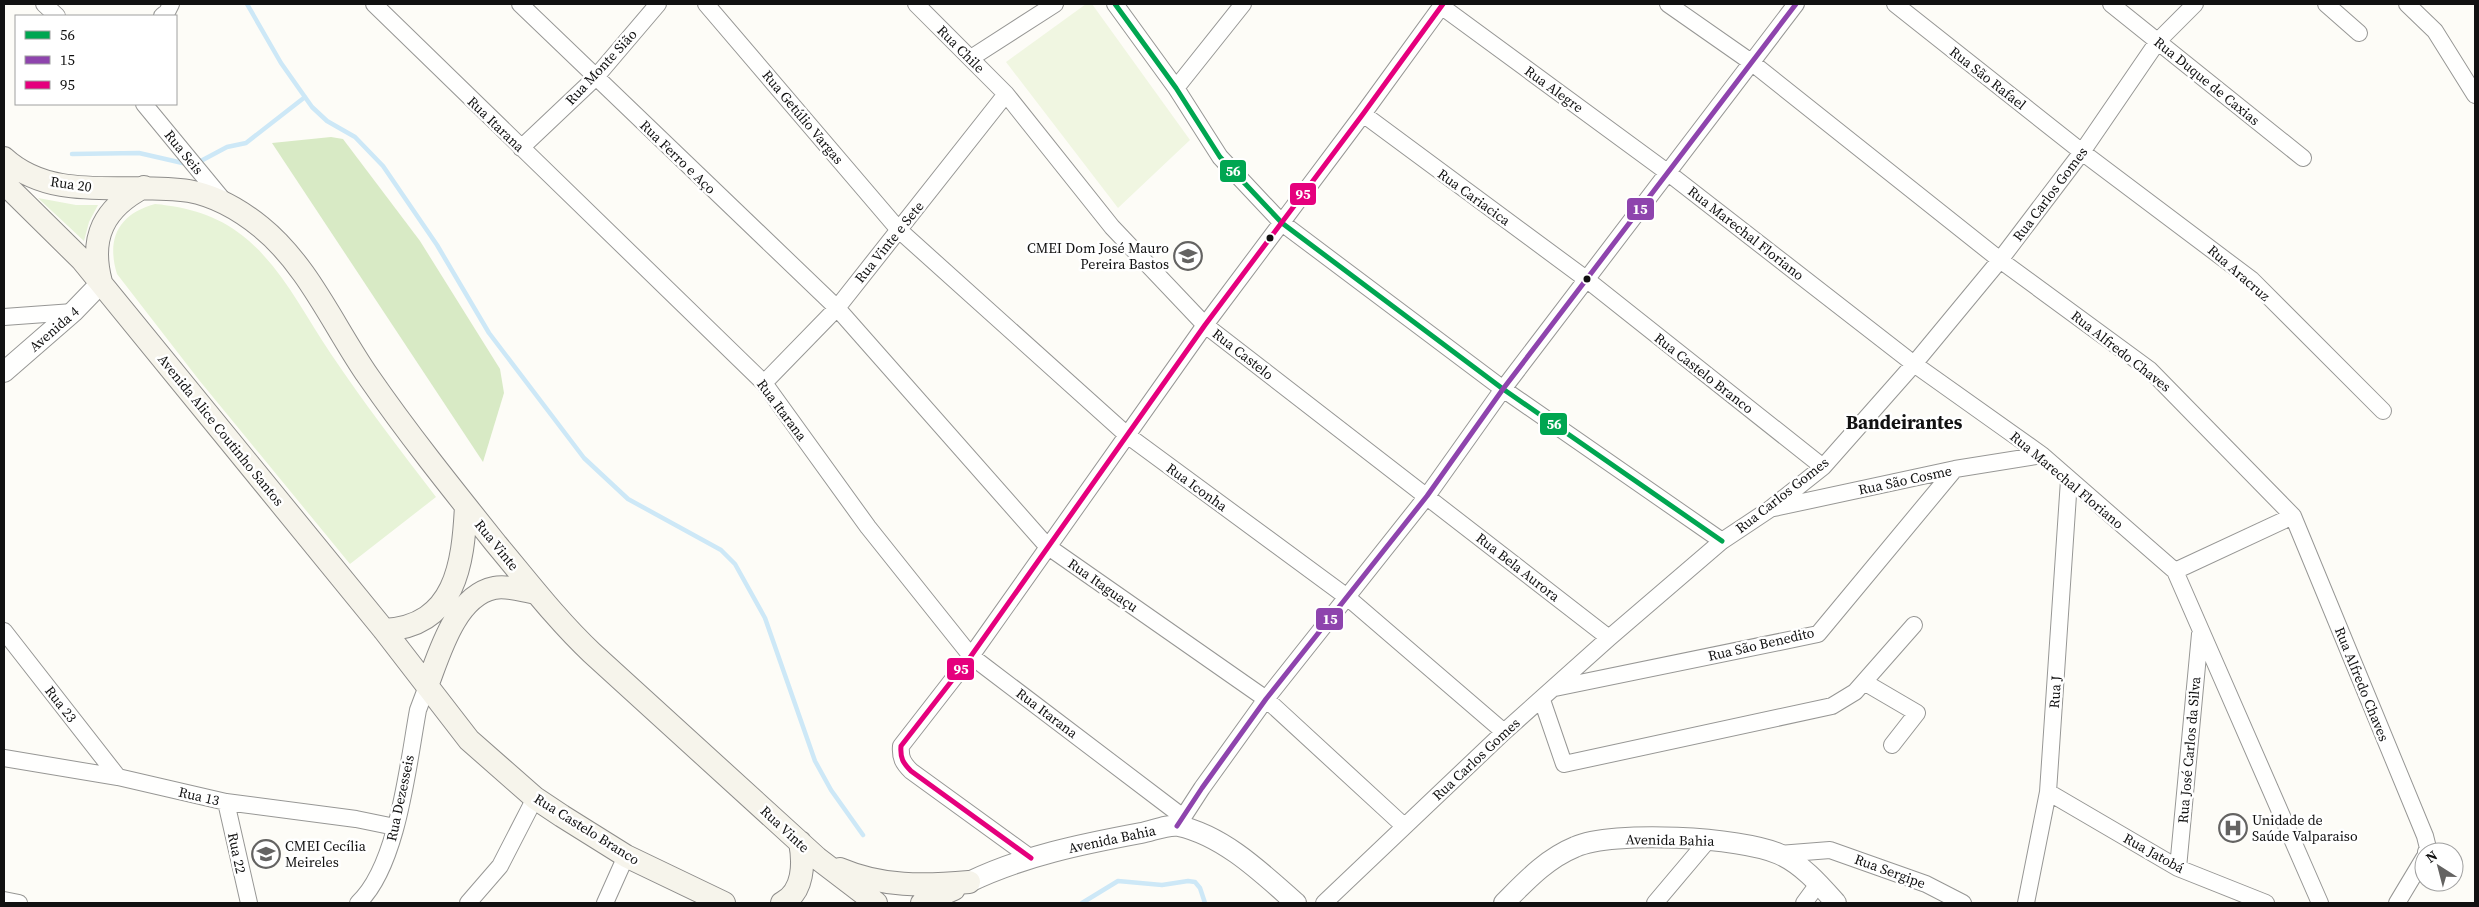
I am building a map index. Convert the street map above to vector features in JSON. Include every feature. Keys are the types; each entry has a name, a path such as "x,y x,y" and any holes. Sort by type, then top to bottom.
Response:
{"main road":[{"name":"Rua 20","path":"4,158 35,178 65,185 84,188 145,187"},
{"name":"Avenida Alice Coutinho Santos","path":"4,183 82,260 384,630 427,686"},
{"name":"Rua Vinte","path":"145,187 190,191 224,201 262,228 294,261 374,385 466,506 536,593 581,642 817,858 876,903"},
{"path":"101,283 96,264 97,244 102,225 113,209 128,196 145,187"},
{"path":"384,630 401,629 415,623 430,614 441,603 456,578 461,563 466,506"},
{"path":"427,686 446,636 456,618 469,602 494,588 536,593"},
{"name":"Rua Castelo Branco","path":"427,686 469,740 535,798 626,856 715,901"},
{"path":"782,903 786,901 800,882 804,859 800,842"},
{"path":"817,858 849,873 884,882 928,886 969,882"},
{"path":"922,903 969,882"},
{"path":"955,903 969,882"}],"street":[{"path":"44,4 56,15"},
{"path":"164,15 168,12 171,4"},
{"name":"Rua Itarana","path":"374,4 764,384 868,527 971,656 1180,821"},
{"name":"Rua Ferro e Aço","path":"520,4 837,308"},
{"name":"Rua Monte Sião","path":"521,148 595,78 658,4"},
{"name":"Rua Getúlio Vargas","path":"706,4 900,230"},
{"name":"Rua Chile","path":"916,4 1006,94"},
{"path":"971,58 1056,4"},
{"path":"1115,4 1176,88 1220,156 1282,223 1503,389 1722,541"},
{"path":"1176,88 1243,4"},
{"name":"Rua Alfredo Chaves","path":"1668,4 1751,62 2000,260 2150,370 2293,516 2426,842"},
{"path":"1296,903 1254,866 1221,843 1180,821 1266,700 1427,496 1503,389 1796,4"},
{"name":"Rua São Rafael","path":"1895,4 2082,152"},
{"name":"Rua Duque de Caxias","path":"2111,4 2303,158"},
{"name":"Rua Carlos Gomes","path":"1324,903 1504,732 1542,700 1609,638 1722,541 1770,509 1823,467 1914,364 2000,260 2082,152 2158,41 2195,4"},
{"path":"2326,4 2359,33"},
{"path":"2407,4 2435,31 2475,95"},
{"path":"1030,858 911,771 903,763 900,755 901,746 971,656 1205,324 1363,114 1442,5"},
{"name":"Rua Alegre","path":"1442,5 1667,172"},
{"name":"Rua Vinte e Sete","path":"764,384 837,308 1006,94"},
{"name":"Rua Castelo","path":"1006,94 1112,227 1205,324 1427,496"},
{"name":"Rua Seis","path":"145,105 224,201"},
{"name":"Rua Cariacica","path":"1363,114 1586,279"},
{"name":"Rua Aracruz","path":"2082,152 2252,280 2383,410"},
{"name":"Rua Marechal Floriano","path":"1667,172 1914,364 2042,455 2175,571 2200,632 2320,903"},
{"name":"Rua Iconha","path":"900,230 1127,435 1347,597 1504,732"},
{"name":"Rua Castelo Branco","path":"1586,279 1823,467"},
{"name":"Avenida 4","path":"4,372 73,312 101,283"},
{"name":"Rua Itaguaçu","path":"837,308 1047,546 1266,700 1404,826"},
{"path":"4,317 73,312"},
{"name":"Rua São Cosme","path":"1770,509 1955,469 2042,455"},
{"name":"Rua São Benedito","path":"1555,688 1818,634 1955,469"},
{"name":"Rua J","path":"2026,903 2048,792 2070,480"},
{"name":"Rua Bela Aurora","path":"1427,496 1609,638"},
{"path":"2175,571 2293,516"},
{"path":"1542,700 1564,764 1832,706 1855,692 1914,625"},
{"name":"Rua 23","path":"4,631 118,777"},
{"name":"Rua José Carlos da Silva","path":"2178,868 2200,632"},
{"path":"1864,682 1917,713 1892,745"},
{"name":"Rua Dezesseis","path":"358,903 367,895 387,860 418,710 427,686"},
{"name":"Rua 13","path":"4,758 118,777 226,802 356,819 395,828"},
{"name":"Rua Jatobá","path":"2048,792 2178,868 2266,903"},
{"path":"468,903 500,866 535,798"},
{"name":"Rua 22","path":"226,802 248,903"},
{"name":"Avenida Bahia","path":"969,882 996,869 1030,858 1180,821"},
{"path":"1656,903 1708,839"},
{"name":"Avenida Bahia","path":"1504,903 1540,867 1577,846 1616,840 1708,839 1743,843 1779,854 1803,870 1836,903"},
{"path":"1803,870 1802,862 1813,850"},
{"name":"Rua Sergipe","path":"1779,854 1830,850 1942,890 1963,903"},
{"path":"605,903 626,856"},
{"path":"2397,903 2414,875"},
{"path":"1804,903 1818,884"},
{"path":"4,900 19,903"}],"green space":[{"path":"1086,4 1092,4 1190,140 1118,208 1006,62"},
{"path":"331,137 343,139 420,241 500,369 504,393 483,462 272,143"},
{"path":"38,198 76,205 98,205 89,222 84,241"},
{"path":"155,204 179,207 212,217 233,229 257,248 291,291 321,339 382,426 436,497 350,564 199,380 117,274 113,249 118,229 132,214"}],"waterway":[{"path":"247,4 281,63 312,107 327,121 355,137 383,166 437,245 489,333 584,458 628,499 721,550 735,564 765,618 815,761 831,790 863,835"},
{"path":"197,163 227,147 246,143 305,97"},
{"path":"72,154 139,153 187,164"},
{"path":"1082,903 1118,881 1162,885 1188,881 1195,882 1200,888 1205,903"}],"transit line":[{"name":"56","path":"1115,4 1176,88 1220,157 1282,223 1503,389 1722,541"},
{"name":"95","path":"1031,858 911,771 903,760 901,746 971,656 1205,325 1443,4"},
{"name":"15","path":"1177,826 1266,699 1427,496 1503,389 1796,4"}],"place":[{"name":"CMEI Dom José Mauro Pereira Bastos","path":"1188,256"},
{"name":"Unidade de Saúde Valparaiso","path":"2233,828"},
{"name":"CMEI Cecília Meireles","path":"266,854"}],"district":[{"name":"Bandeirantes","path":"1904,422"}]}
